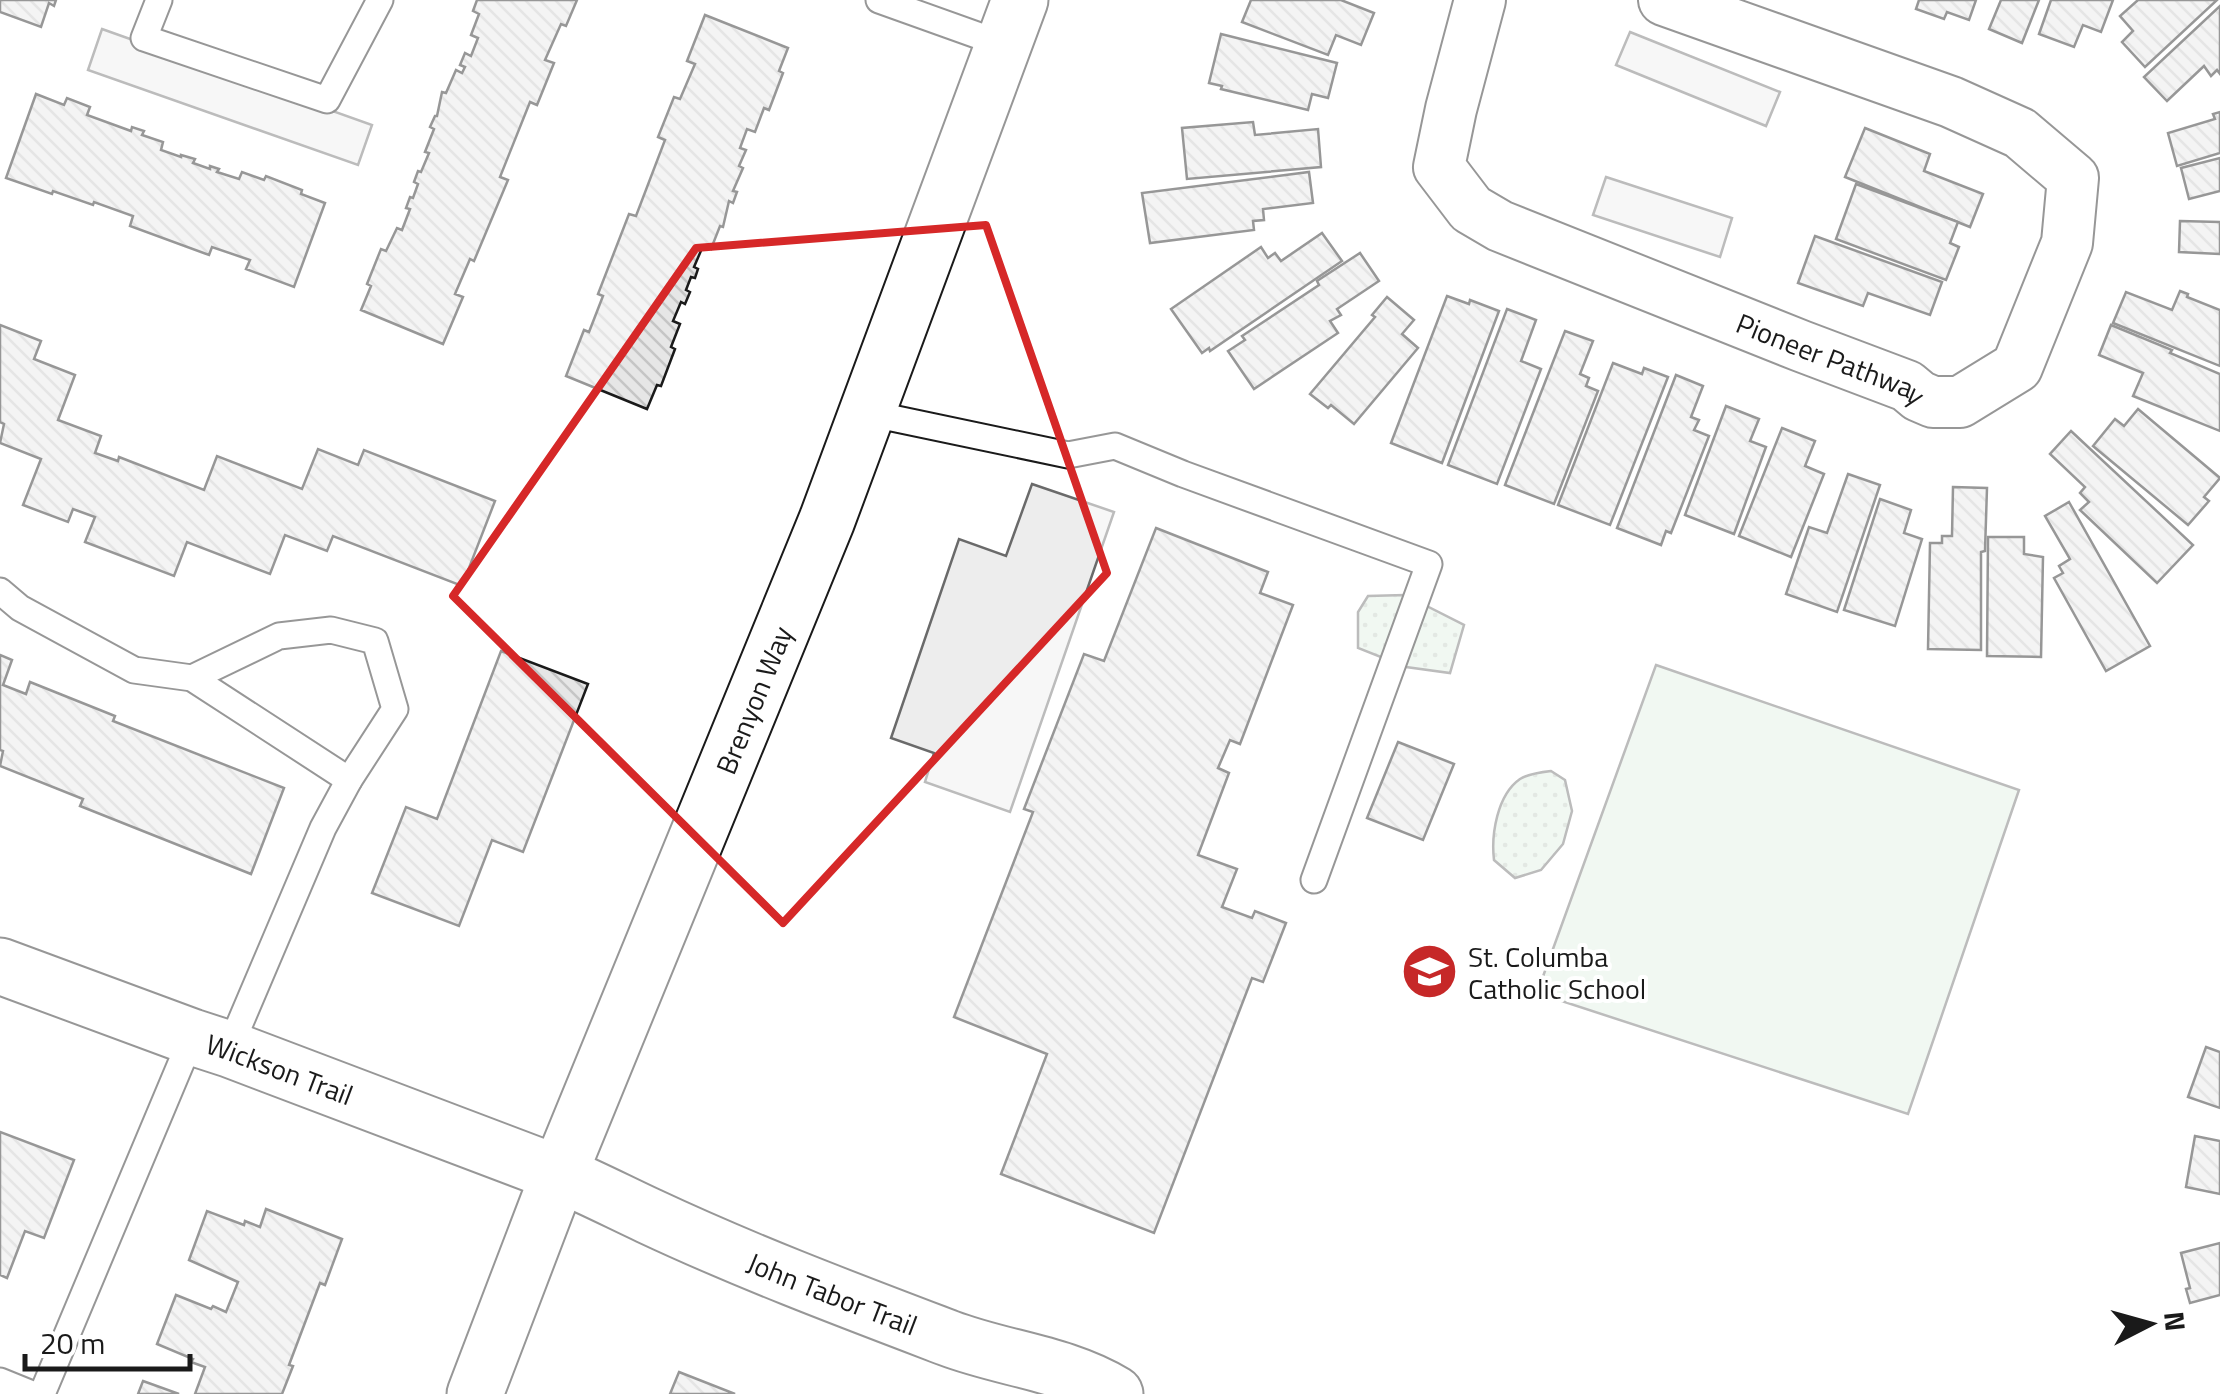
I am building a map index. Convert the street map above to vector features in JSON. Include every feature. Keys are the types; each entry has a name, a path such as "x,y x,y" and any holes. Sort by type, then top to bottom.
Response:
{"street":[{"name":"Pioneer Pathway","path":"1480,0 1439,167 1471,209 1518,233 1907,386 1933,402 1960,402 2018,367 2067,242 2073,178 2020,133 1951,102 1664,0"},
{"name":"Brenyon Way","path":"475,1394 559,1174 868,412 1011,22"},
{"name":"Wickson Trail","path":"0,966 559,1174"},
{"name":"John Tabor Trail","path":"559,1174 810,1285 955,1341 1039,1362 1115,1394"}],"lane":[{"path":"159,0 144,38 327,100 380,0"},
{"path":"880,0 1011,22"},
{"path":"868,412 1068,454 1114,446 1429,564 1314,880"},
{"path":"0,590 20,608 134,670 192,678 349,780"},
{"path":"42,1394 211,1043 349,780 395,709 375,641 331,630 279,636 192,678"},
{"path":"0,1381 32,1394"}],"highlighted area":[{"path":"986,225 1107,573 783,923 453,596 696,248"}],"green space":[{"path":"1405,595 1464,625 1450,673 1406,667 1358,648 1358,612 1368,596"},
{"path":"1656,665 2019,790 1908,1114 1537,993"},
{"path":"1551,771 1565,780 1572,811 1563,844 1541,870 1515,878 1494,860 1495,828 1501,805 1520,779"}],"shaded area":[{"path":"102,29 372,125 358,165 88,70"},
{"path":"1630,32 1780,92 1766,126 1616,65"},
{"path":"1606,177 1732,218 1720,257 1593,215"},
{"path":"1032,484 1114,512 1010,812 925,782 934,753 891,738 959,539 1006,556"}],"building":[{"path":"0,0 56,0 54,6 49,3 41,27 0,12"},
{"path":"477,0 577,0 545,60 554,63 537,105 530,102 500,177 508,180 474,261 470,259 455,294 463,297 443,344 361,310 381,249 386,251 397,228 402,230 410,209 406,208 418,184 414,182 418,171 421,172 429,153 425,152 434,129 430,127 437,116 442,92 446,93 456,70 462,73 465,67 460,65 465,53 471,56 478,38 471,35 479,14 473,11"},
{"path":"1251,0 1341,0 1374,13 1361,45 1336,35 1328,55 1242,22"},
{"path":"1919,0 1976,0 1969,20 1947,12 1944,19 1916,9"},
{"path":"2001,0 2039,0 2022,43 1989,29"},
{"path":"2051,0 2113,0 2101,32 2083,25 2074,47 2039,34"},
{"path":"2138,0 2217,0 2145,67 2122,42 2133,31 2120,16"},
{"path":"2220,6 2220,74 2217,70 2211,76 2204,66 2167,101 2144,77"},
{"path":"705,15 788,48 769,110 764,108 755,132 747,129 740,148 746,150 739,166 743,168 733,191 737,192 733,203 729,201 723,227 720,226 711,249 703,246 694,267 698,269 695,278 691,277 686,290 690,292 673,321 680,324 671,347 675,349 647,409 566,376 603,296 598,294 629,214 636,216 665,140 658,137 674,97 680,99 695,64 687,61"},
{"path":"1221,34 1337,63 1328,98 1312,94 1308,110 1209,83"},
{"path":"36,94 64,105 67,98 90,107 87,115 131,131 132,127 144,131 142,135 163,142 161,150 195,159 193,163 239,179 242,172 264,180 266,176 325,203 294,287 246,269 250,260 212,247 209,255 130,226 133,216 6,178"},
{"path":"2220,112 2220,153 2177,166 2168,133 2215,119 2213,114"},
{"path":"1253,122 1255,135 1318,129 1321,167 1187,179 1182,128"},
{"path":"1865,128 1930,154 1924,171 1983,194 1970,227 1845,177"},
{"path":"2220,158 2220,191 2189,199 2181,168"},
{"path":"1309,172 1313,203 1263,209 1264,220 1253,221 1254,230 1150,243 1142,193"},
{"path":"1856,184 1958,222 1950,243 1959,247 1946,280 1836,239"},
{"path":"2180,221 2220,222 2220,254 2179,252"},
{"path":"1322,233 1342,261 1202,353 1171,309 1261,247 1268,258 1275,253 1281,261"},
{"path":"1815,236 1942,282 1930,315 1868,293 1863,306 1798,283"},
{"path":"1360,253 1379,281 1337,309 1341,315 1330,321 1338,333 1254,389 1228,351 1245,340 1242,336"},
{"path":"2180,291 2220,310 2220,366 2113,323 2126,292 2172,310"},
{"path":"1447,296 1499,311 1442,463 1391,443"},
{"path":"1387,297 1414,320 1402,334 1418,348 1354,424 1310,394 1375,317 1372,315"},
{"path":"1507,309 1536,320 1521,361 1541,369 1497,484 1448,465"},
{"path":"0,325 41,341 34,359 75,375 58,420 101,436 95,453 118,461 119,457 204,490 217,456 302,489 318,449 358,465 364,450 495,501 462,586 333,536 327,551 285,535 270,574 187,542 174,576 85,542 95,517 73,509 68,522 23,505 41,459 0,443 4,424 0,422"},
{"path":"2111,325 2220,374 2220,431 2133,396 2143,373 2099,355"},
{"path":"1565,331 1593,341 1580,374 1589,378 1586,386 1598,391 1554,504 1505,485"},
{"path":"1613,363 1642,374 1644,368 1668,377 1610,525 1558,505"},
{"path":"1676,375 1703,386 1691,417 1699,420 1694,430 1709,436 1671,533 1666,531 1661,545 1617,528"},
{"path":"1726,406 1759,419 1750,441 1766,447 1734,534 1685,515"},
{"path":"2138,409 2220,478 2204,497 2209,501 2188,525 2093,446 2115,419 2124,426"},
{"path":"1782,428 1815,441 1805,466 1824,474 1791,557 1739,536"},
{"path":"2071,431 2193,545 2157,583 2080,510 2089,502 2080,493 2085,487 2050,454"},
{"path":"1848,474 1880,485 1837,612 1786,594 1809,527 1827,533"},
{"path":"1953,487 1987,488 1985,551 1981,552 1981,650 1928,649 1930,543 1942,543 1942,536 1952,536"},
{"path":"1880,499 1911,510 1904,533 1922,539 1895,626 1844,610"},
{"path":"2069,502 2150,646 2106,671 2054,578 2063,573 2059,566 2070,559 2045,516"},
{"path":"1156,528 1268,572 1260,593 1293,605 1240,744 1230,740 1218,768 1229,773 1198,855 1237,869 1222,907 1252,918 1255,911 1286,923 1263,982 1252,978 1154,1233 1001,1174 1047,1054 954,1017 1033,812 1024,809 1084,654 1104,661"},
{"path":"1988,537 2024,537 2024,554 2043,557 2041,657 1987,656"},
{"path":"501,651 588,684 523,852 492,840 459,926 372,893 406,807 437,819"},
{"path":"0,655 12,660 3,685 26,694 30,682 115,716 113,721 284,788 251,874 80,806 83,799 0,766"},
{"path":"1398,742 1454,764 1423,840 1367,818"},
{"path":"2206,1047 2220,1052 2220,1108 2188,1097"},
{"path":"0,1132 74,1160 44,1238 25,1231 7,1278 0,1275"},
{"path":"2195,1136 2220,1141 2220,1194 2186,1187"},
{"path":"266,1209 342,1239 325,1285 320,1283 282,1394 195,1394 205,1367 157,1344 176,1295 226,1312 238,1282 189,1260 207,1211 260,1227"},
{"path":"2220,1243 2220,1295 2190,1303 2181,1253"},
{"path":"679,1372 735,1394 670,1394"},
{"path":"143,1381 179,1394 138,1394"}],"place":[{"name":"St. Columba Catholic School","path":"1429,972"}]}
